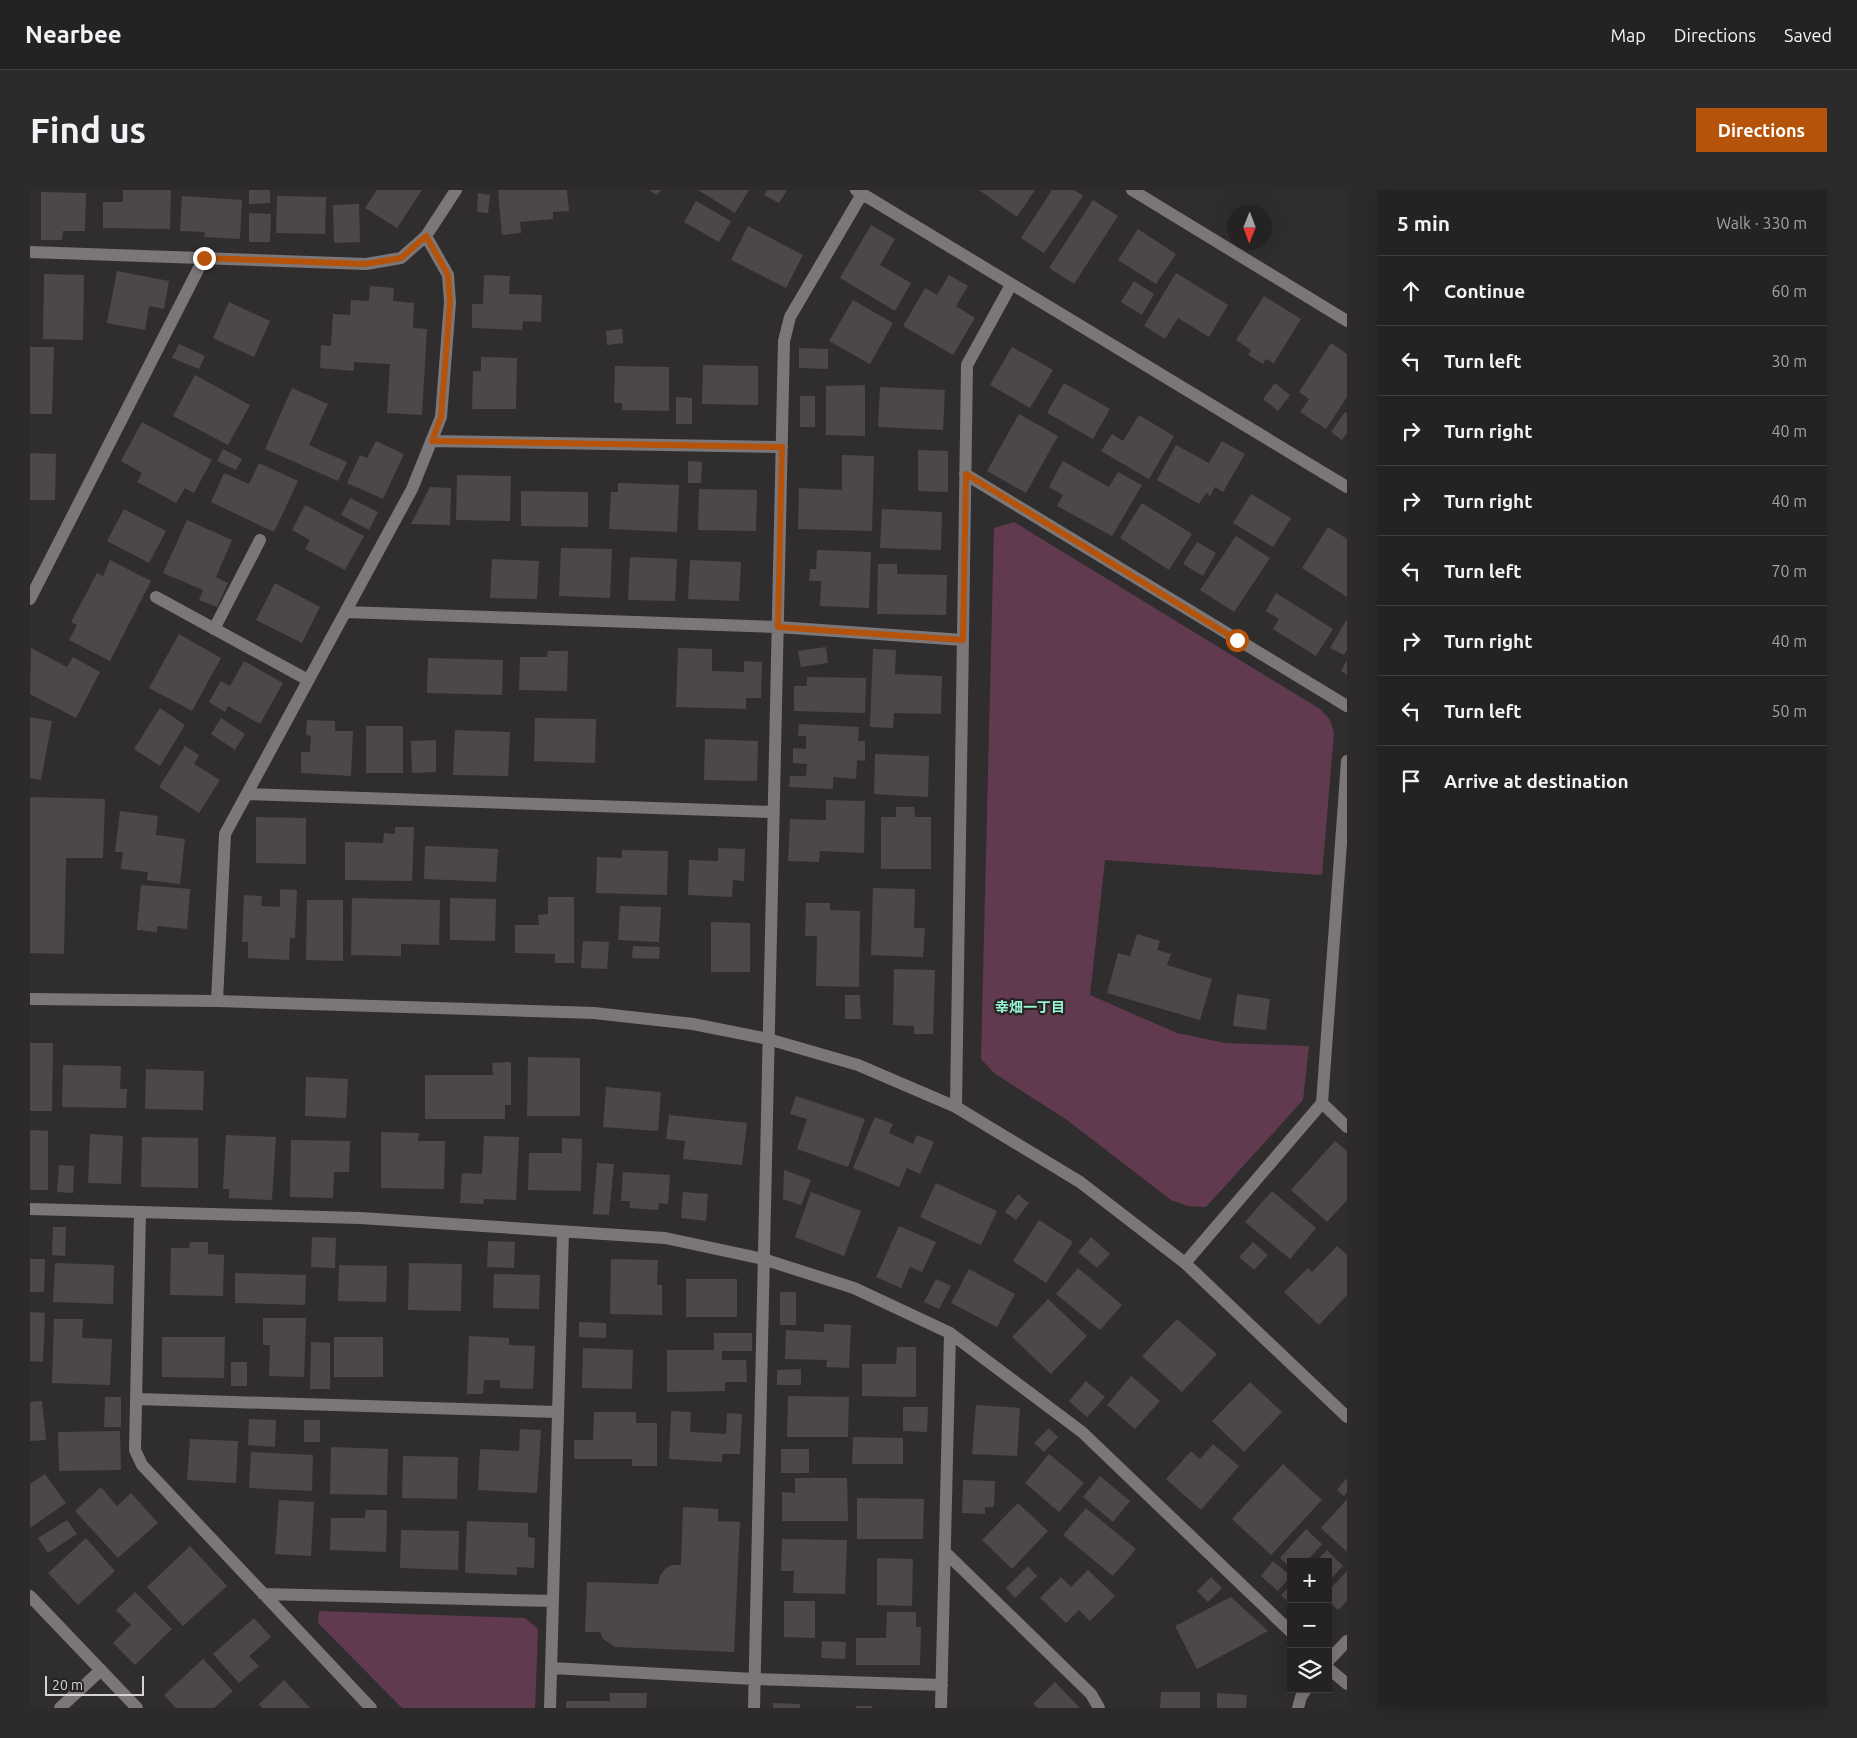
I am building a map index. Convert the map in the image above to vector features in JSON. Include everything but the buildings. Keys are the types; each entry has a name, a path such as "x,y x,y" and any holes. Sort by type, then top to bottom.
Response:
{"street":[{"path":"30,252 366,264 401,258 426,236 456,190"},
{"path":"1132,190 1347,321"},
{"path":"754,1708 784,341 790,316 859,192 1347,487"},
{"path":"217,1001 225,834 412,489 441,417 450,302 448,275 426,236"},
{"path":"30,599 204,258"},
{"path":"956,1107 967,365 1011,285"},
{"path":"432,441 782,447"},
{"path":"966,474 1347,706"},
{"path":"214,629 260,540"},
{"path":"156,597 308,680"},
{"path":"346,612 778,627 963,640"},
{"path":"1185,1263 1322,1103 1347,761"},
{"path":"247,794 773,812"},
{"path":"30,999 217,1001 594,1013 693,1024 768,1039 858,1065 956,1107 1080,1182 1185,1263 1347,1417"},
{"path":"1322,1103 1347,1127"},
{"path":"30,1209 360,1218 664,1238 763,1259 854,1288 950,1333 1082,1432 1287,1628"},
{"path":"140,1212 138,1399 135,1450 142,1465 371,1708"},
{"path":"550,1708 563,1232"},
{"path":"941,1708 950,1333"},
{"path":"138,1399 558,1412"},
{"path":"945,1552 1091,1694 1099,1708"},
{"path":"263,1594 553,1601"},
{"path":"30,1596 137,1708"},
{"path":"1332,1657 1347,1641"},
{"path":"552,1668 754,1679 942,1685"},
{"path":"60,1708 101,1670"},
{"path":"1332,1671 1347,1684"},
{"path":"1298,1708 1303,1693"}],"shaded area":[{"path":"1014,522 1320,709 1330,720 1334,732 1322,875 1105,860 1090,995 1177,1033 1225,1043 1309,1046 1303,1100 1206,1207 1188,1206 1171,1200 1067,1120 994,1073 981,1059 994,528"},
{"path":"319,1611 525,1618 538,1629 535,1708 402,1708 318,1623"}],"district":[{"name":"幸畑一丁目","path":"1030,1007"}],"route":[{"path":"204,258 366,264 401,258 426,236 448,275 450,302 441,417 432,441 782,447 778,627 963,640 966,474 1237,640"}]}
